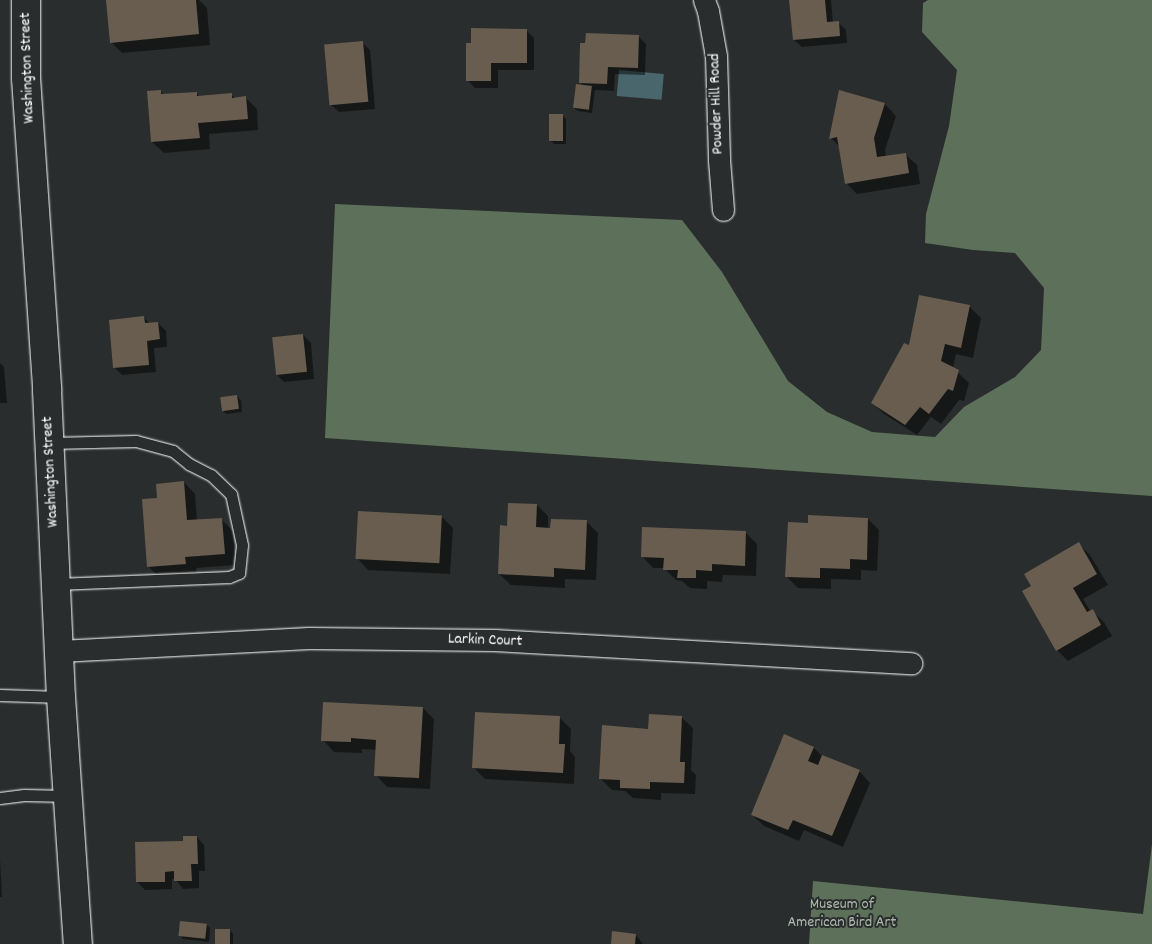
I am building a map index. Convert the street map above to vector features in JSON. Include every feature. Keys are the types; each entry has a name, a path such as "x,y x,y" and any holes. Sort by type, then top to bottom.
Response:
{"main road":[{"name":"Washington Street","path":"26,0 26,78 49,443 61,697 78,944"}],"street":[{"name":"Powder Hill Road","path":"704,0 708,11 716,56 723,210"},
{"name":"Larkin Court","path":"59,651 310,638 494,640 911,663"}],"lane":[{"path":"49,443 136,441 173,451 189,464 211,475 231,494 242,545 239,573 229,577 56,584"},
{"path":"0,696 61,697"},
{"path":"0,798 24,795 68,796"}],"green space":[{"path":"928,0 1152,0 1152,496 325,438 335,204 682,220 722,272 788,381 827,412 872,432 935,437 964,407 1015,377 1041,350 1044,288 1015,253 973,250 925,243 926,214 949,126 957,70 922,32 923,3"},
{"name":"Museum of American Bird Art","path":"1152,844 1152,944 809,944 813,881 1143,914"}],"water":[{"path":"619,70 664,74 662,100 617,96"}],"building":[{"path":"106,0 196,0 199,34 110,43"},
{"path":"789,0 825,0 827,22 839,21 840,36 793,40"},
{"path":"471,28 527,29 527,63 491,63 491,81 466,81 466,43 471,43"},
{"path":"586,33 639,35 638,68 608,67 607,84 579,83 580,43 585,43"},
{"path":"363,41 368,102 329,105 324,44"},
{"path":"576,84 592,86 589,110 573,108"},
{"path":"161,90 161,94 197,92 197,96 232,93 232,98 246,96 248,119 198,123 200,138 151,142 147,91"},
{"path":"839,90 885,103 874,138 877,157 906,153 909,173 845,184 837,137 829,139"},
{"path":"549,114 563,114 563,141 549,141"},
{"path":"919,295 970,305 961,348 945,344 941,361 959,370 953,391 948,389 929,414 920,407 905,425 871,403 904,343 909,345"},
{"path":"144,316 145,323 158,322 160,339 147,341 149,365 113,368 109,320"},
{"path":"303,334 307,372 276,375 272,337"},
{"path":"237,395 239,409 222,411 220,397"},
{"path":"184,481 187,520 222,518 225,554 185,557 186,564 147,567 142,499 157,498 156,484"},
{"path":"508,503 537,504 536,527 550,528 551,519 587,520 585,570 554,568 554,577 498,574 500,525 507,526"},
{"path":"358,511 442,515 439,563 355,559"},
{"path":"808,515 868,518 867,560 850,559 850,569 820,568 820,578 785,577 788,522 808,523"},
{"path":"642,527 746,531 745,566 712,564 712,571 696,570 696,578 677,578 678,570 663,570 664,558 641,557"},
{"path":"1079,542 1097,574 1073,588 1087,612 1093,609 1101,625 1056,651 1022,591 1031,586 1024,574"},
{"path":"323,702 423,707 419,778 374,776 376,740 351,738 351,742 321,741"},
{"path":"475,712 560,716 559,744 565,744 563,773 472,768"},
{"path":"649,714 682,716 680,762 685,762 684,783 650,782 650,789 620,788 620,780 599,779 602,725 648,729"},
{"path":"784,734 814,747 808,761 818,765 822,755 860,770 832,836 793,820 788,830 751,815"},
{"path":"183,836 197,836 198,864 191,864 192,881 174,881 174,871 165,872 165,882 136,882 135,842 183,841"},
{"path":"180,921 207,924 205,939 178,936"},
{"path":"215,929 230,929 230,944 215,944"},
{"path":"612,931 636,934 635,944 611,944"}]}
